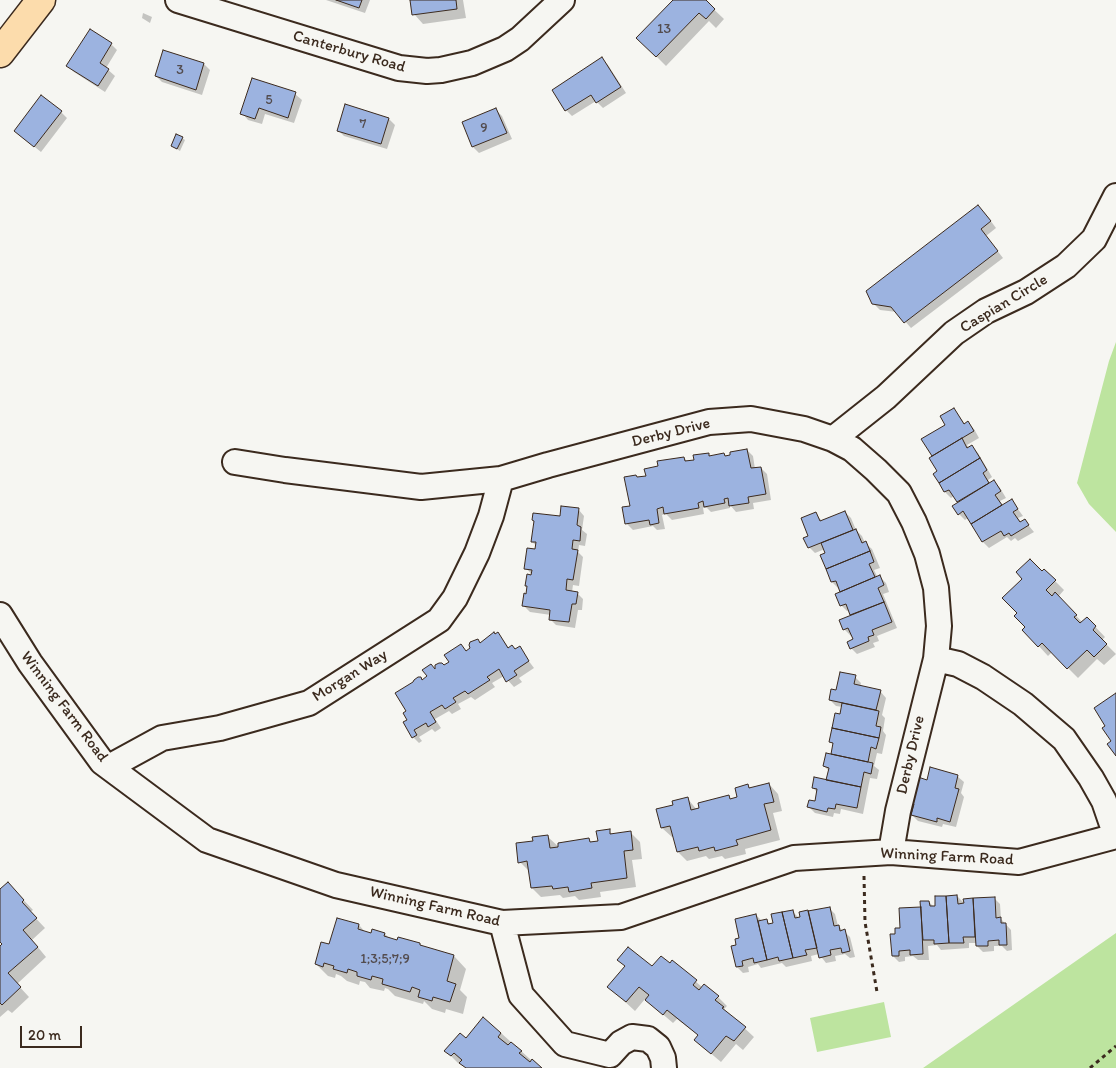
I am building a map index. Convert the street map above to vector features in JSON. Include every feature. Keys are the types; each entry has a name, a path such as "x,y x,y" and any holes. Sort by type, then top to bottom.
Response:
{"main road":[{"path":"0,53 41,0"}],"street":[{"name":"Canterbury Road","path":"178,0 399,68 427,71 472,64 505,49 562,0"},
{"name":"Caspian Circle","path":"832,439 886,397 954,334 986,310 1026,292 1066,266 1094,239 1116,196"},
{"name":"Derby Drive","path":"235,462 421,487 501,479 557,462 709,422 751,419 804,429 832,439 852,449 899,493 914,522 927,554 936,588 939,626 936,658 898,811 890,852"},
{"name":"Morgan Way","path":"109,767 162,738 220,728 309,703 438,620 455,598 477,553 501,479"},
{"name":"Winning Farm Road","path":"0,615 30,663 102,762 208,840 336,884 502,923 620,917 794,858 890,852 1019,862 1116,836"},
{"path":"936,658 958,664 983,677 1023,704 1064,740 1091,778 1104,801 1116,836"},
{"path":"502,923 521,995 564,1044 613,1062 621,1043 632,1037 648,1039 658,1047 663,1058 664,1068"}],"path":[{"path":"865,854 865,922 877,992"},
{"path":"1090,1068 1116,1046"}],"green space":[{"path":"1116,342 1116,532 1089,504 1077,483 1109,361"},
{"path":"1116,933 1116,1068 923,1068"},
{"path":"884,1002 891,1037 817,1052 810,1018"}],"building":[{"path":"336,0 362,0 359,8"},
{"path":"410,0 456,0 457,9 412,15"},
{"path":"673,0 706,0 715,9 706,19 699,13 656,57 636,38"},
{"path":"90,29 112,43 100,63 109,69 98,86 66,66"},
{"path":"163,50 204,63 196,90 155,76"},
{"path":"602,57 621,87 596,103 591,95 565,111 552,90"},
{"path":"252,78 296,92 288,118 259,108 255,119 240,114"},
{"path":"41,95 62,111 34,147 14,131"},
{"path":"345,104 389,118 381,144 337,131"},
{"path":"496,108 507,133 472,147 462,122"},
{"path":"176,134 183,137 177,149 171,146"},
{"path":"978,205 991,221 981,229 998,251 904,323 891,307 872,304 866,291"},
{"path":"954,408 964,424 968,421 974,431 932,456 921,439 945,425 940,416"},
{"path":"962,438 967,448 972,445 980,458 939,483 933,474 937,471 929,458"},
{"path":"747,449 751,468 761,467 766,494 748,497 749,503 729,506 728,498 724,499 725,503 704,507 703,501 698,503 699,508 664,514 663,507 657,509 659,523 650,525 649,520 625,524 622,507 630,506 624,477 646,476 644,469 658,466 657,461 684,457 685,461 694,460 693,455 709,453 709,456 724,453 725,456 730,455 730,452"},
{"path":"980,458 987,470 983,473 989,483 957,502 949,490 944,492 939,483"},
{"path":"994,480 1001,491 995,495 1002,505 971,524 963,511 958,515 952,506"},
{"path":"1012,499 1018,509 1013,512 1020,522 1025,519 1029,525 1011,536 1009,533 1004,536 1001,531 982,542 971,524"},
{"path":"561,506 579,508 577,525 581,527 580,541 573,540 572,549 578,550 573,580 567,579 566,590 578,592 576,604 572,604 569,622 549,620 550,610 522,606 524,593 526,594 527,574 531,575 532,570 524,569 527,548 535,549 536,542 531,542 534,521 532,520 533,513 560,516"},
{"path":"845,511 853,530 808,548 803,538 808,536 801,518 816,512 820,521"},
{"path":"856,529 862,543 866,541 870,551 826,569 820,555 825,553 821,543"},
{"path":"870,551 874,562 869,564 875,577 840,592 836,581 831,582 826,569"},
{"path":"1030,559 1042,571 1044,569 1056,580 1046,590 1052,596 1055,592 1077,615 1074,617 1080,623 1087,617 1096,626 1093,630 1107,644 1094,657 1087,650 1067,669 1042,643 1038,647 1022,630 1025,627 1014,616 1017,613 1002,598 1022,579 1016,572"},
{"path":"880,575 884,585 878,588 884,602 850,615 846,604 840,606 835,594"},
{"path":"884,602 892,622 872,630 874,635 868,637 869,641 850,649 847,642 853,639 848,628 843,630 839,620"},
{"path":"494,632 495,634 498,632 508,648 512,645 515,649 520,646 529,661 514,671 517,675 506,682 499,669 487,677 490,680 468,694 465,691 453,698 456,702 445,709 442,705 430,712 436,722 428,727 426,723 414,730 417,735 412,738 403,722 407,720 403,713 406,711 395,693 418,677 421,677 422,680 427,676 422,670 431,664 435,669 435,665 439,663 444,665 449,662 444,655 461,644 466,651 470,648 470,642 478,639 480,643"},
{"path":"840,672 856,675 854,684 881,690 876,710 829,700 831,689 836,690"},
{"path":"1116,693 1116,756 1107,744 1111,741 1102,728 1105,726 1094,708"},
{"path":"842,703 879,711 876,726 881,727 879,738 832,728 835,713 840,714"},
{"path":"832,728 879,738 876,749 871,747 868,762 831,754 833,743 829,742"},
{"path":"826,753 873,763 871,774 864,772 861,787 826,780 829,768 823,766"},
{"path":"930,767 958,775 955,788 959,789 950,822 937,818 937,822 911,815 918,777 927,780"},
{"path":"814,777 861,787 857,808 836,804 835,809 828,808 827,812 807,807 809,800 815,801 817,789 812,788"},
{"path":"769,783 774,802 764,804 771,830 736,840 738,845 715,851 714,847 699,851 698,847 677,852 670,826 661,828 656,809 673,805 672,801 688,797 691,810 699,808 698,803 729,795 730,799 737,797 735,788 748,784 749,788"},
{"path":"610,829 610,834 631,831 633,850 624,851 627,878 591,883 592,888 569,892 568,887 553,889 552,886 531,888 527,861 518,863 516,843 533,841 532,837 548,835 550,848 558,847 558,843 589,838 590,842 598,841 596,831"},
{"path":"8,882 24,900 22,902 37,918 23,930 38,947 8,973 21,987 2,1005 0,1003 0,946 2,944 0,942 0,889"},
{"path":"957,895 958,904 964,903 963,899 973,898 975,937 963,937 964,943 949,943 946,896"},
{"path":"935,896 946,896 949,943 934,944 934,940 923,940 920,901 929,901 930,906 935,906"},
{"path":"995,897 996,918 1001,917 1001,923 1006,923 1007,945 999,945 999,940 988,941 988,946 976,946 973,898"},
{"path":"830,907 834,926 839,925 840,931 845,929 850,951 842,953 841,948 830,950 831,955 819,958 808,911"},
{"path":"921,907 923,954 910,955 910,950 899,951 899,956 892,956 890,934 895,934 895,928 900,928 899,908"},
{"path":"793,910 795,918 800,917 799,912 808,910 817,948 805,950 807,955 793,958 782,912"},
{"path":"782,912 793,958 779,961 778,957 767,960 758,921 767,919 768,924 773,923 771,914"},
{"path":"756,914 767,960 754,963 753,958 742,961 743,966 736,967 731,946 736,945 735,939 739,938 735,919"},
{"path":"337,918 359,924 358,929 371,933 372,929 385,933 384,936 397,940 398,937 454,955 447,981 456,984 450,1002 433,997 432,1001 418,997 420,990 412,987 410,992 382,984 383,979 372,976 371,980 357,976 357,972 348,969 347,973 333,969 334,966 324,963 323,967 315,964 321,942 329,944"},
{"path":"628,947 652,966 661,956 670,963 672,960 697,980 693,985 699,990 704,984 719,996 715,1000 746,1027 734,1041 726,1036 711,1054 694,1040 698,1035 667,1010 663,1015 645,1000 649,995 639,987 626,1002 607,987 625,966 617,960"},
{"path":"483,1017 501,1033 498,1037 508,1045 511,1042 522,1051 519,1053 530,1062 532,1059 542,1068 466,1068 459,1063 462,1060 454,1053 451,1056 444,1051 460,1033 466,1038"}]}
